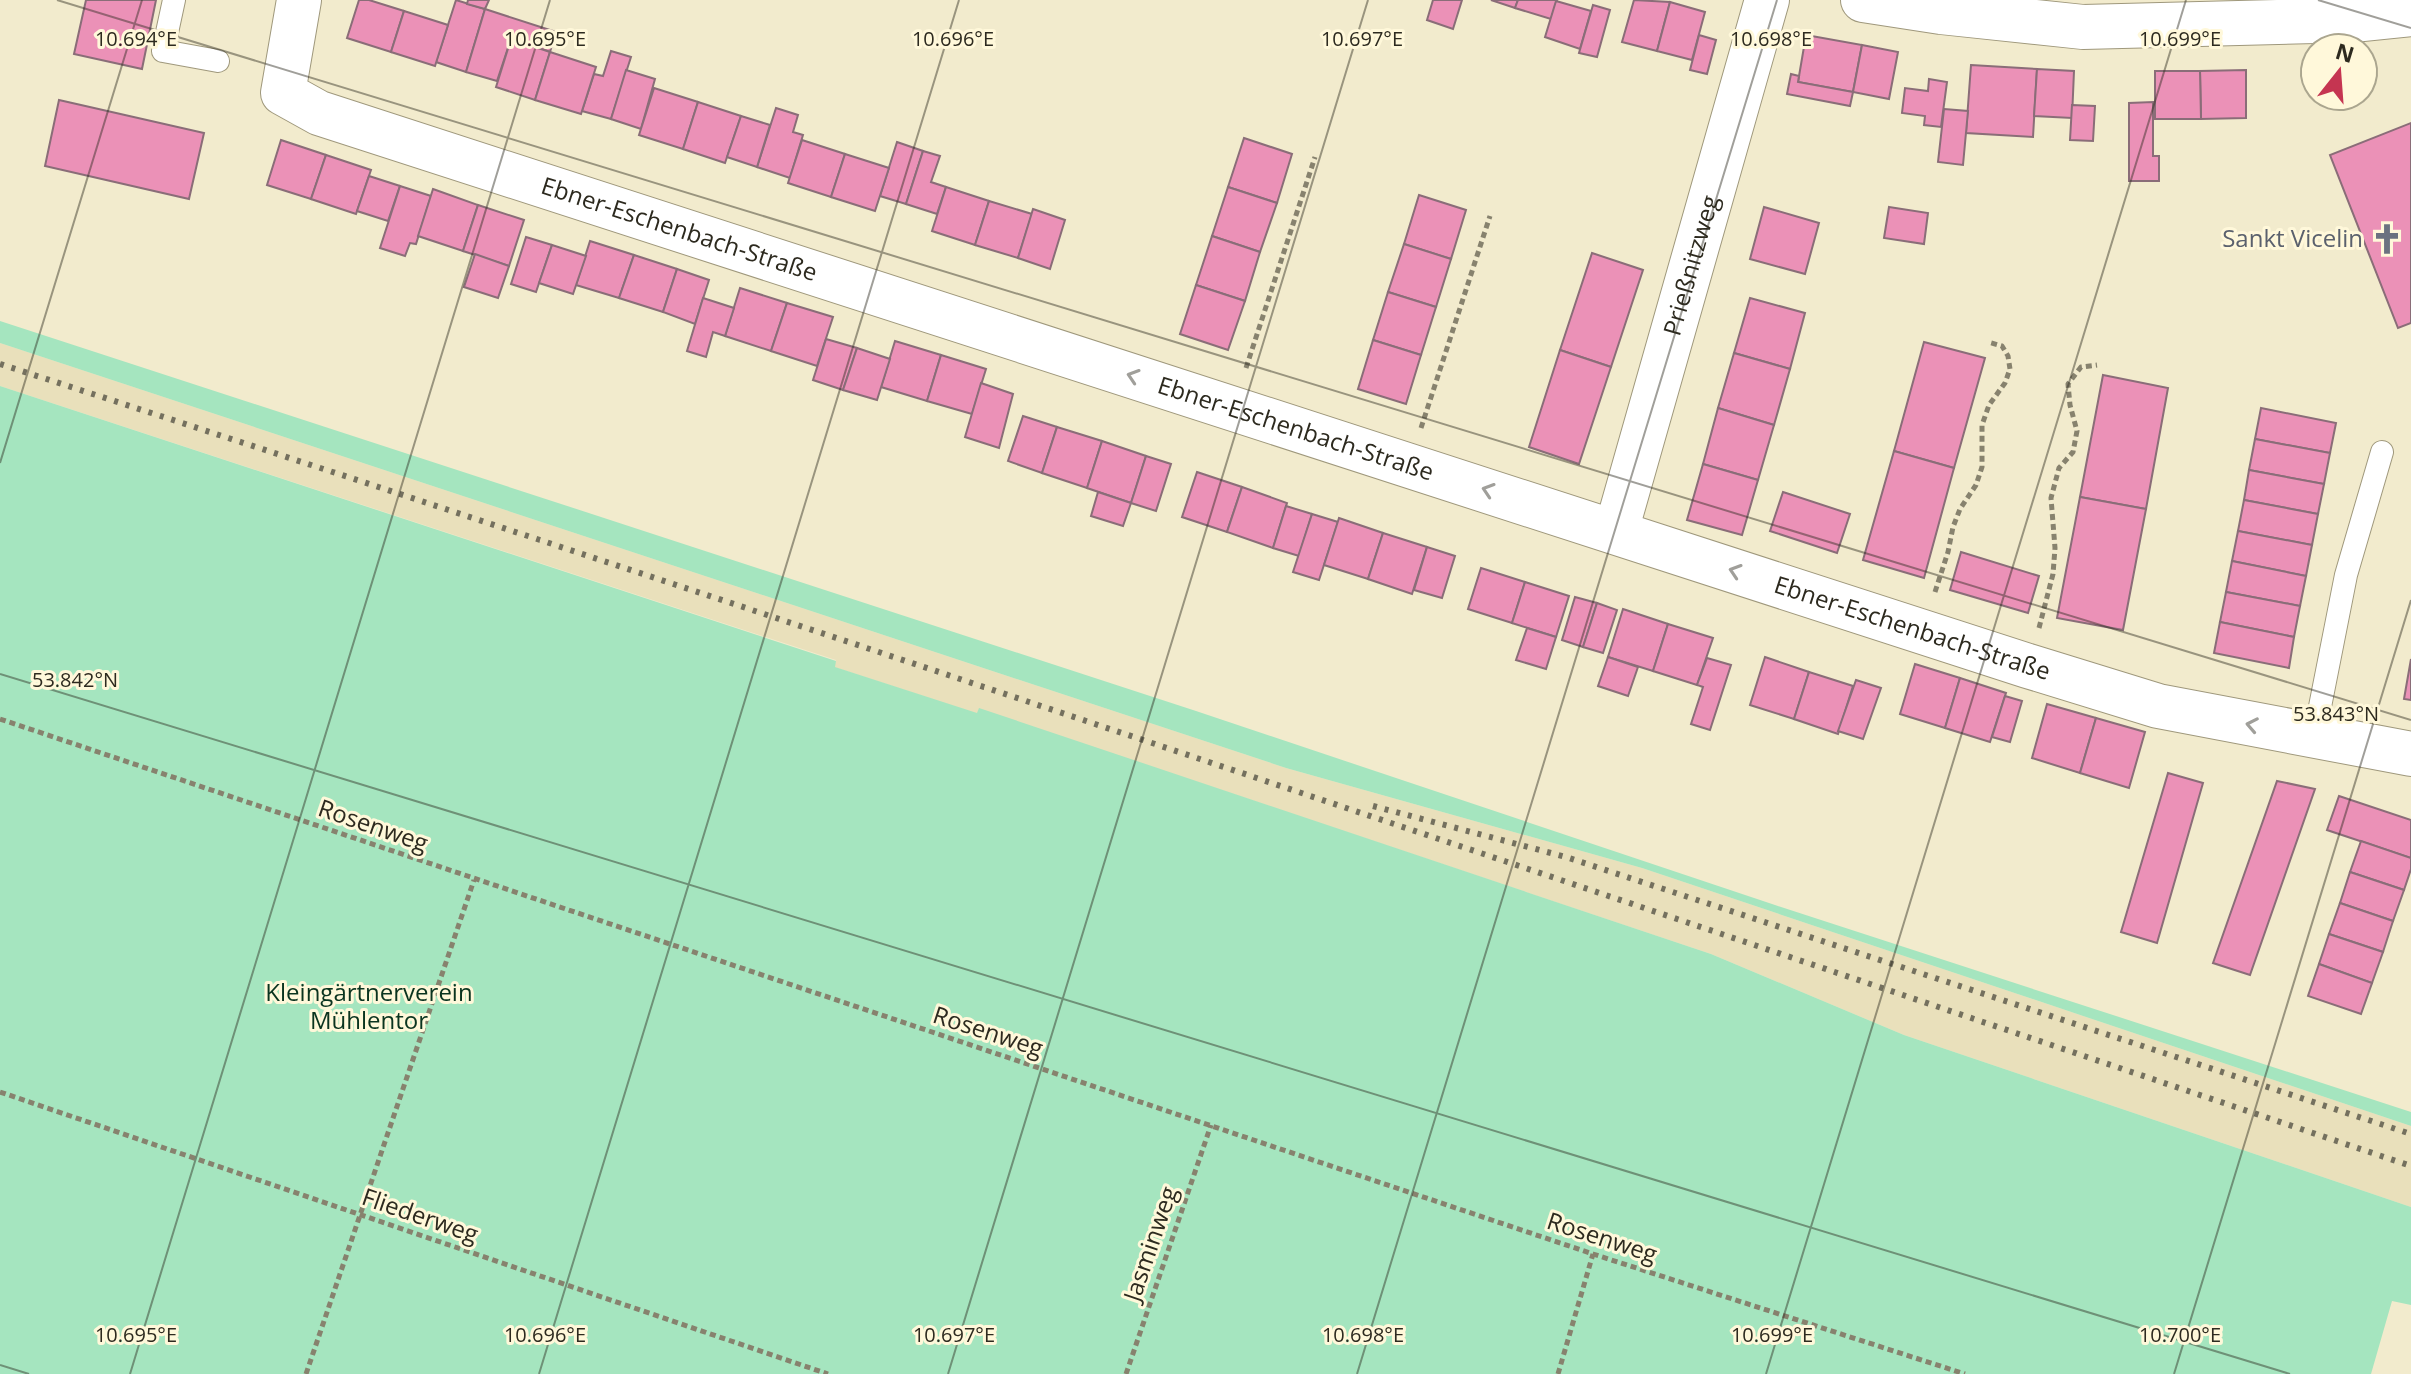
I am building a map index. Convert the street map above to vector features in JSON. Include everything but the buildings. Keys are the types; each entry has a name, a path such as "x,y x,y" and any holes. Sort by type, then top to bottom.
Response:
{"street":[{"name":"Ebner-Eschenbach-Straße","path":"299,0 283,93 319,113 1616,531 1922,633 2158,706 2411,754"},
{"name":"Prießnitzweg","path":"1616,531 1767,0"},
{"path":"1863,0 1941,12 2355,20 2411,14"}],"lane":[{"path":"174,0 163,51 218,61"},
{"path":"2314,737 2346,575 2382,452"}],"path":[{"path":"1233,408 1315,157"},
{"path":"1409,465 1490,216"},
{"path":"1922,633 1943,570 1953,527 1960,509 1976,485 1982,467 1982,425 1989,405 2005,383 2010,369 2002,346 1988,342"},
{"path":"2028,666 2053,574 2055,548 2051,498 2059,468 2073,452 2077,431 2068,384 2081,367 2097,365"},
{"name":"Rosenweg","path":"0,719 1593,1254 1965,1374"},
{"path":"306,1374 474,880"},
{"name":"Fliederweg","path":"0,1092 828,1374"},
{"name":"Jasminweg","path":"1126,1374 1211,1125"},
{"path":"1558,1374 1593,1254"}],"shaded area":[{"path":"0,343 1286,768 1642,868 2411,1126 2411,1207 1904,1035 1711,954 979,709 978,714 834,667 836,660 0,386"}],"green space":[{"path":"0,321 2411,1112 2411,1126 1642,868 1286,768 0,343"},
{"name":"Kleingärtnerverein Mühlentor","path":"0,386 836,661 835,667 977,713 979,708 1711,954 1904,1035 2411,1207 2411,1305 2392,1301 2371,1374 0,1374"}],"railway":[{"path":"0,364 905,661 2411,1166"},
{"path":"1373,806 1566,857 2411,1134"}],"place":[{"name":"Sankt Vicelin","path":"2387,239"}]}
